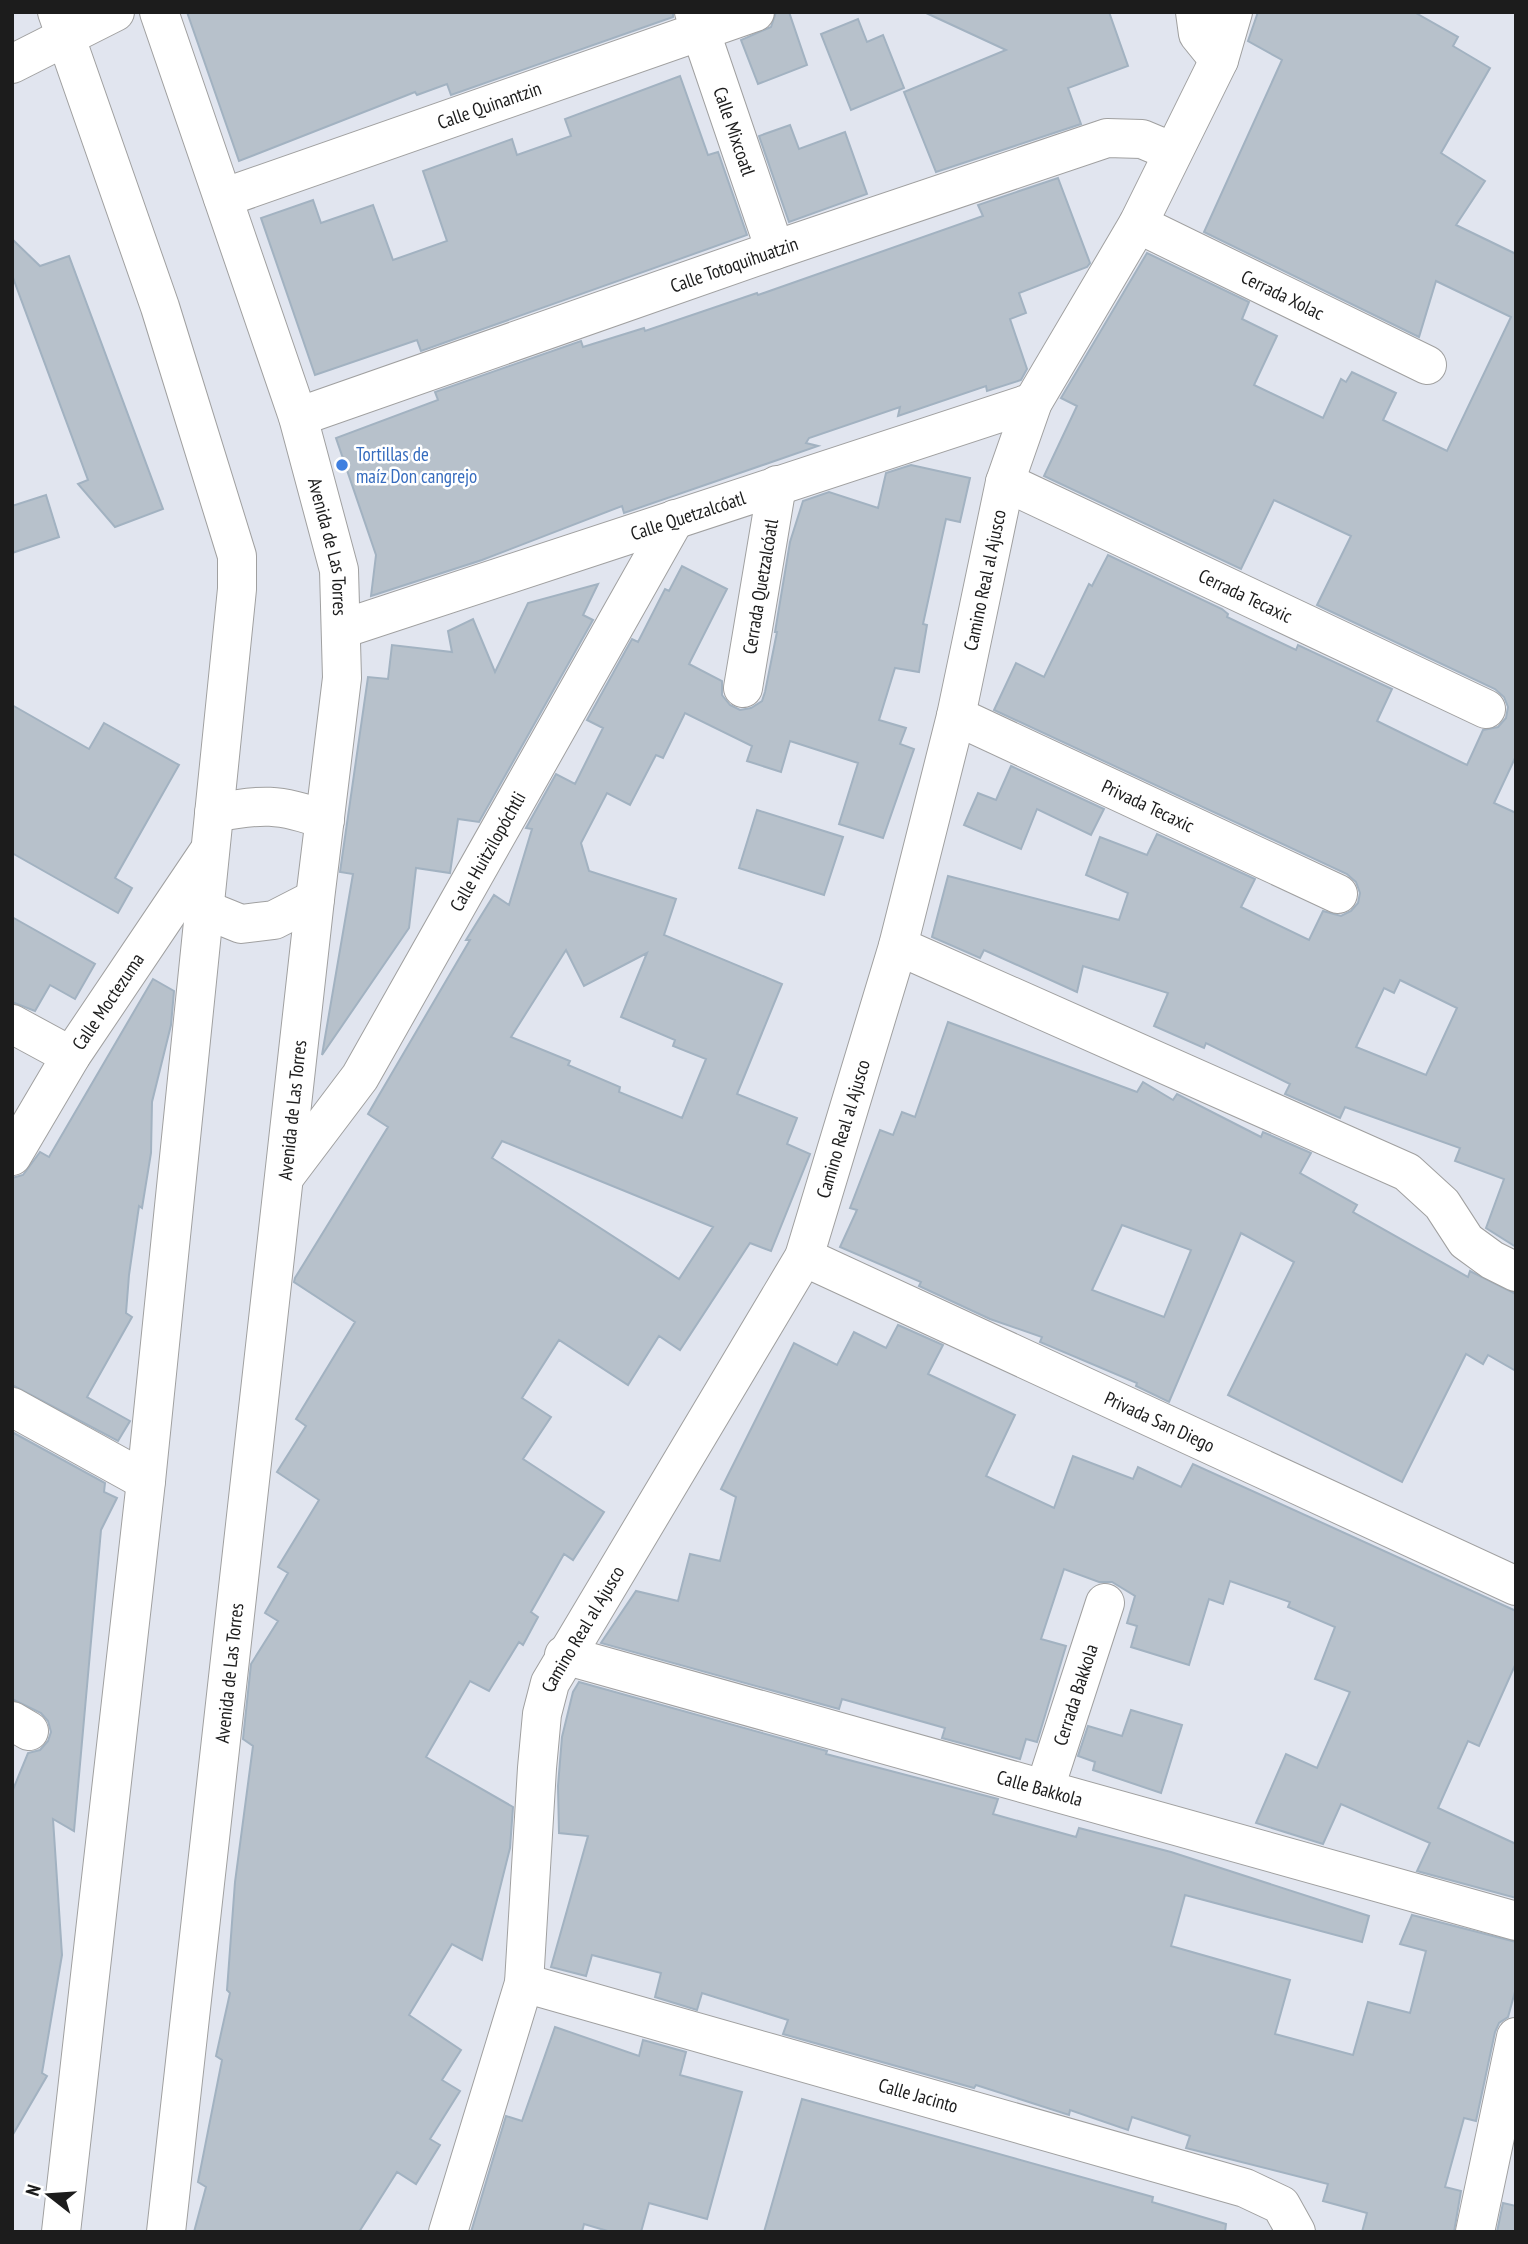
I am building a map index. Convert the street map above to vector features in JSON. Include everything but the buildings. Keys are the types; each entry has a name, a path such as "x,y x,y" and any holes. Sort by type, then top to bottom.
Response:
{"street":[{"path":"12,64 61,24 116,12"},
{"name":"Avenida de Las Torres","path":"159,12 298,417 339,570 342,629 342,678 314,900 286,1175 166,2232"},
{"name":"Calle Quinantzin","path":"223,198 698,22 755,12"},
{"path":"1195,12 1198,34 1219,60"},
{"name":"Camino Real al Ajusco","path":"448,2232 524,1983 542,1714 550,1683 564,1655 804,1256 898,946 956,716 1005,482 1033,402 1138,224 1219,60 1233,12"},
{"name":"Calle Mixcoatl","path":"698,22 775,250"},
{"path":"61,24 160,307 237,556 237,589 146,1481 61,2232"},
{"name":"Calle Totoquihuatzin","path":"298,417 775,250 1107,138 1142,139 1173,152"},
{"name":"Cerrada Xolac","path":"1138,224 1427,365"},
{"name":"Calle Quetzalcóatl","path":"342,629 1033,402"},
{"name":"Cerrada Tecaxic","path":"1005,482 1486,709"},
{"name":"Cerrada Quetzalcóatl","path":"743,688 778,485"},
{"name":"Calle Huitzilopóchtli","path":"286,1175 360,1077 675,519"},
{"name":"Privada Tecaxic","path":"956,716 1338,894"},
{"path":"212,831 265,805 292,807 325,820"},
{"name":"Calle Moctezuma","path":"12,1156 71,1056 212,831"},
{"path":"204,909 242,924 274,920 314,900"},
{"path":"898,946 1407,1172 1443,1204 1466,1241 1492,1260 1516,1272"},
{"path":"12,1024 71,1056"},
{"name":"Privada San Diego","path":"804,1256 1516,1586"},
{"path":"12,1407 146,1481"},
{"name":"Cerrada Bakkola","path":"1045,1788 1105,1603"},
{"name":"Calle Bakkola","path":"564,1655 1516,1921"},
{"name":"Calle Jacinto","path":"524,1983 1245,2188 1281,2205 1296,2232"},
{"path":"1475,2232 1516,2037"}],"place":[{"name":"Tortillas de maíz Don cangrejo","path":"342,465"}]}
